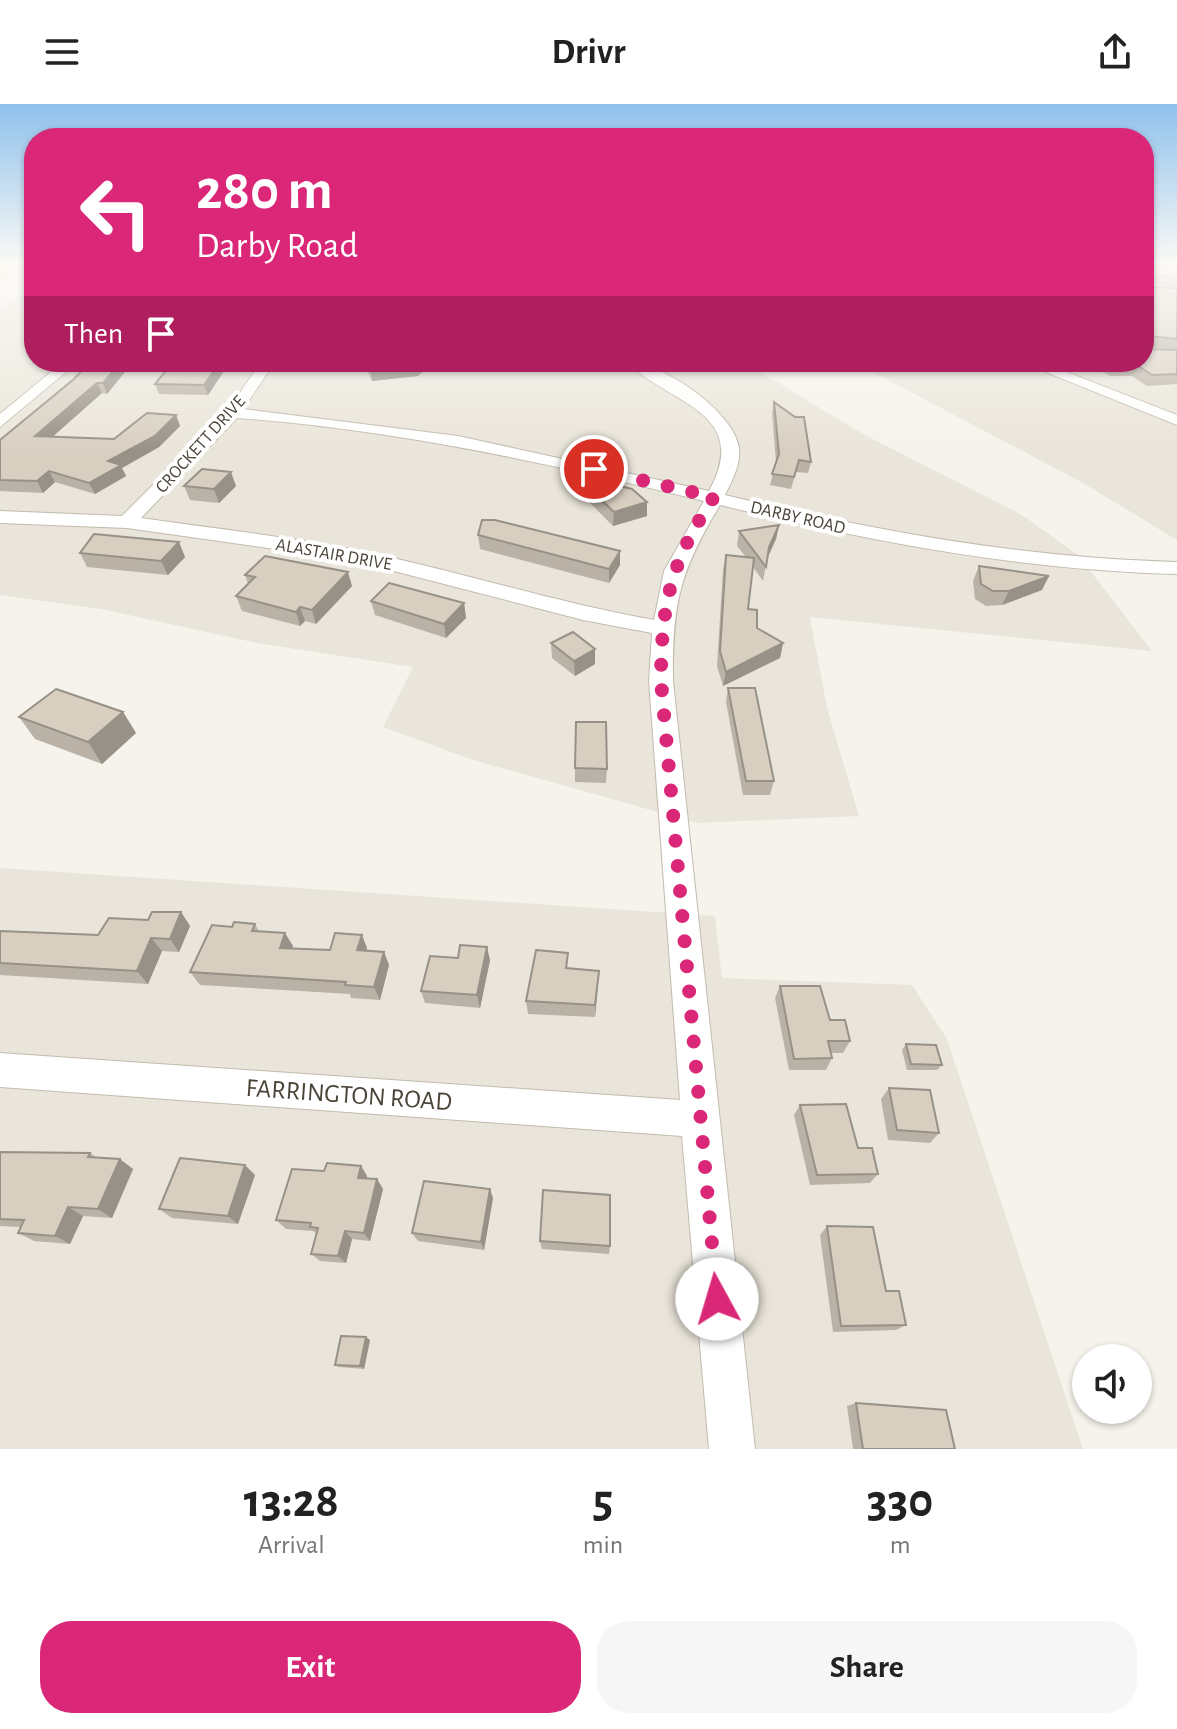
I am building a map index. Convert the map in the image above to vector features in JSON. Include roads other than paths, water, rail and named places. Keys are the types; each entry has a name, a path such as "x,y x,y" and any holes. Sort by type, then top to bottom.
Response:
{"street":[{"path":"0,422 59,372"},
{"name":"CROCKETT DRIVE","path":"127,522 233,413 261,372"},
{"path":"649,372 713,415 726,432 733,460 714,497 687,538 675,570 661,628 661,681 678,843 699,1119 732,1449"},
{"path":"1065,372 1177,420"},
{"name":"DARBY ROAD","path":"233,413 318,419 428,434 833,526 994,557 1134,569 1177,568"},
{"name":"ALASTAIR DRIVE","path":"0,517 127,522 392,564 583,614 661,628"},
{"name":"FARRINGTON ROAD","path":"0,1070 699,1119"}]}
